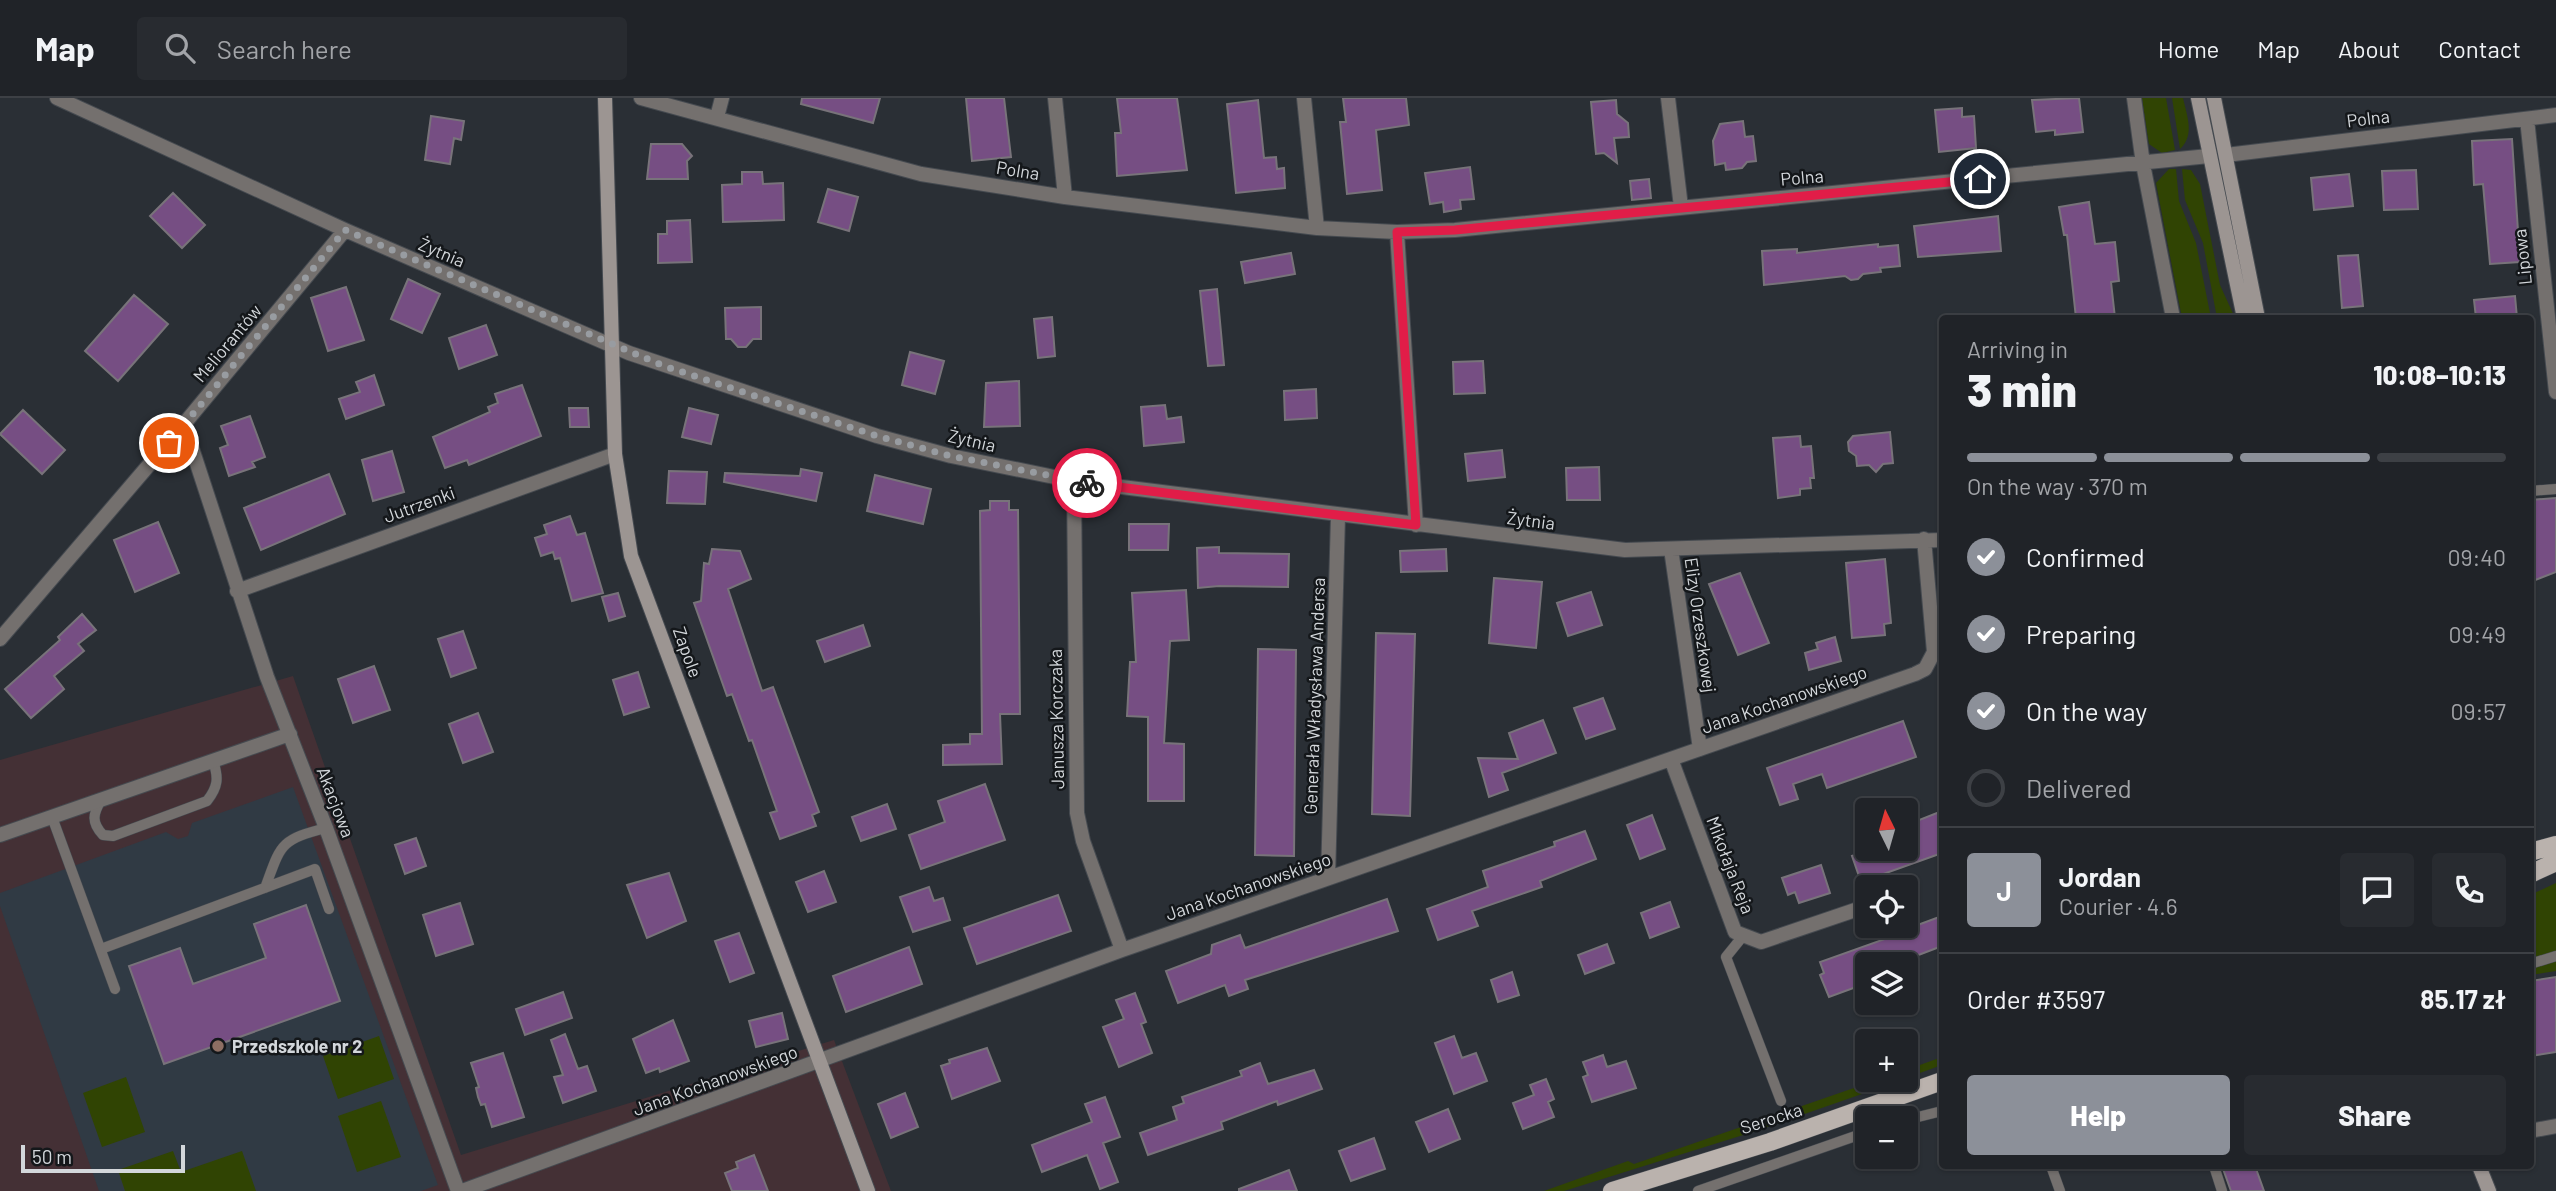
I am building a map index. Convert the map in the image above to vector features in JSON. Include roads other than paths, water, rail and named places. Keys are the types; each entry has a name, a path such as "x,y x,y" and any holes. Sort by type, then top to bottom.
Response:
{"main road":[{"path":"2534,851 2556,845"},
{"path":"2534,872 2556,862"},
{"name":"Serocka","path":"1612,1191 1770,1142 1939,1082"}],"street":[{"name":"Żytnia","path":"57,98 345,230 613,346 877,436 951,456 1074,481 1625,550 1939,540"},
{"name":"Zapole","path":"605,98 615,454 631,556 868,1191"},
{"name":"Polna","path":"641,98 921,174 1065,197 1317,228 1397,232 1455,230 2210,156"},
{"path":"717,117 722,98"},
{"path":"1055,98 1065,197"},
{"path":"1304,98 1317,228"},
{"path":"1668,98 1681,207"},
{"path":"2134,98 2143,164 2172,315"},
{"path":"2198,98 2243,315"},
{"path":"2214,98 2257,315"},
{"name":"Polna","path":"2226,155 2556,115"},
{"name":"Lipowa","path":"2526,119 2556,391"},
{"name":"Meliorantów","path":"0,639 184,425 345,230"},
{"path":"1397,232 1416,525"},
{"name":"Akacjowa","path":"184,425 237,591 460,1191"},
{"name":"Jutrzenki","path":"237,591 615,454"},
{"name":"Janusza Korczaka","path":"1074,481 1077,813 1083,841 1122,950"},
{"name":"Generała Władysława Andersa","path":"1328,878 1338,516"},
{"name":"Jana Kochanowskiego","path":"460,1191 820,1063 1122,950 1924,669 1934,652 1935,643 1924,539"},
{"name":"Elizy Orzeszkowej","path":"1671,549 1700,749"},
{"path":"0,835 289,734"},
{"name":"Mikołaja Reja","path":"1671,759 1735,932 1761,942 1855,910"},
{"path":"2534,1130 2556,1126"},
{"path":"2480,1169 2489,1191"}],"lane":[{"path":"2534,491 2556,489"},
{"path":"102,799 94,813 95,827 103,835 113,836 207,801 216,790 219,776 213,761"},
{"path":"52,817 116,989"},
{"path":"265,888 281,846 293,838 326,828"},
{"path":"101,949 315,869 329,909"},
{"path":"1744,936 1726,957 1782,1101"},
{"path":"2534,963 2556,956"},
{"path":"1918,1117 1939,1112"},
{"path":"1698,1191 1855,1136"},
{"path":"2052,1169 2060,1191"},
{"path":"2215,1169 2222,1191"}],"place":[{"name":"Przedszkole nr 2","path":"218,1046"}]}
